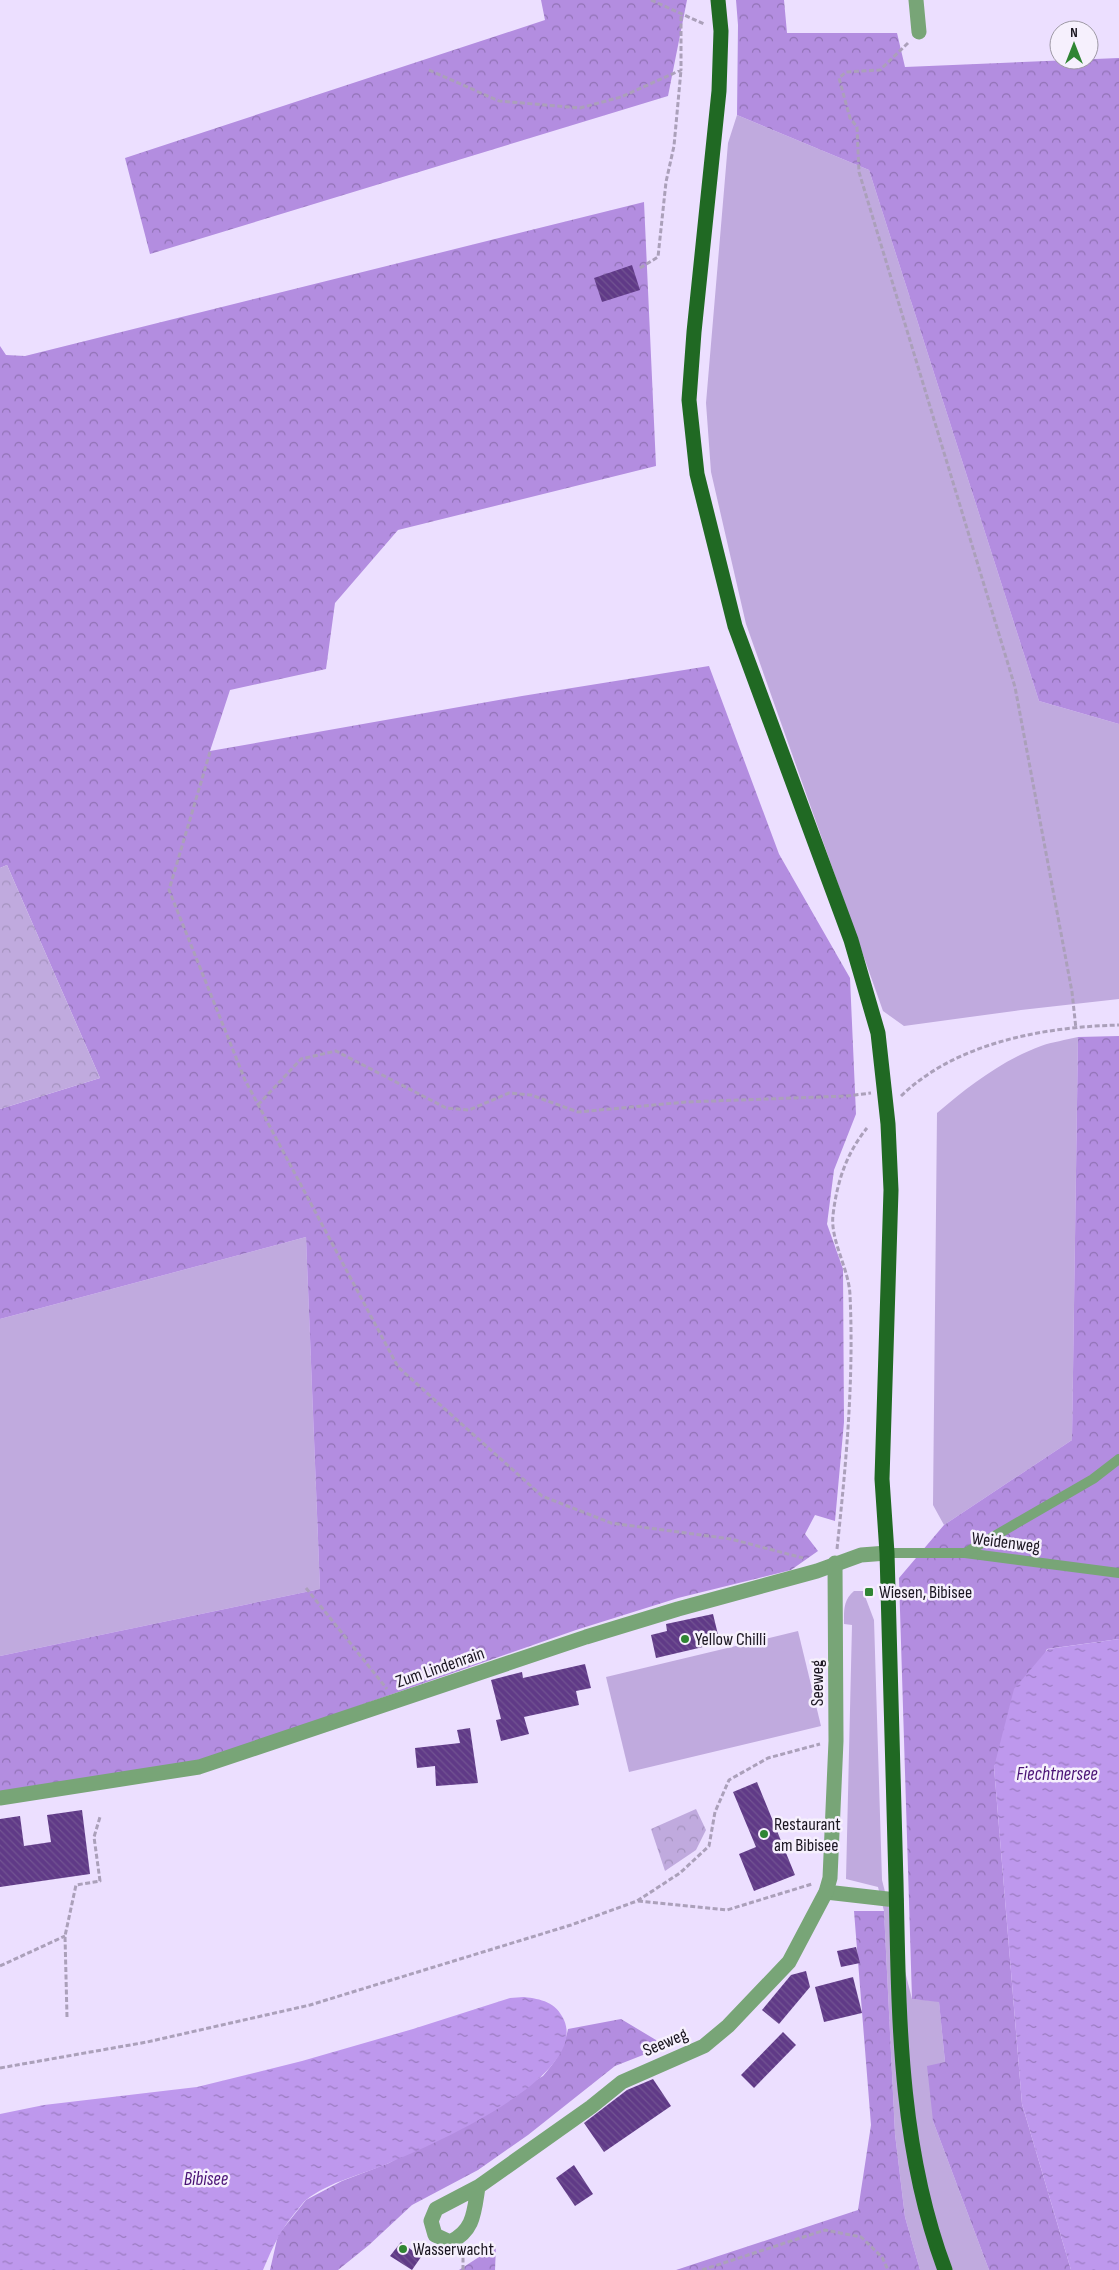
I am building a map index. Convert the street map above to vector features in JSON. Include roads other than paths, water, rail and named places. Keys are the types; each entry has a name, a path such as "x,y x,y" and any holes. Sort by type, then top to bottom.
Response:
{"main road":[{"path":"718,0 721,30 719,91 694,332 689,400 697,474 735,626 851,940 878,1033 891,1190 882,1479 888,1553 900,2022 909,2132 931,2232 945,2270"}],"street":[{"path":"916,0 919,32"},
{"name":"Zum Lindenrain","path":"0,1798 198,1767 678,1609 817,1571 861,1555 888,1553"},
{"name":"Seeweg","path":"478,2187 591,2107 622,2082 704,2046 728,2026 788,1962 828,1885 836,1741 836,1563"},
{"path":"828,1885 896,1900"}],"lane":[{"path":"965,1553 1093,1480 1119,1459"},
{"name":"Weidenweg","path":"888,1553 965,1553 1119,1573"}],"water":[{"name":"Fiechtnersee","path":"1119,1639 1119,2270 1071,2270 1022,2104 994,1767 1014,1689 1048,1649"},
{"name":"Bibisee","path":"524,1997 547,2002 557,2009 564,2020 565,2042 553,2064 530,2086 469,2125 437,2142 315,2193 306,2200 288,2221 273,2247 263,2270 0,2270 0,2114 44,2105 197,2087 302,2061 413,2029 510,1998"}],"place":[{"name":"Wiesen, Bibisee","path":"869,1592"},
{"name":"Yellow Chilli","path":"685,1639"},
{"name":"Restaurant am Bibisee","path":"764,1834"},
{"name":"Wasserwacht","path":"403,2249"}]}
